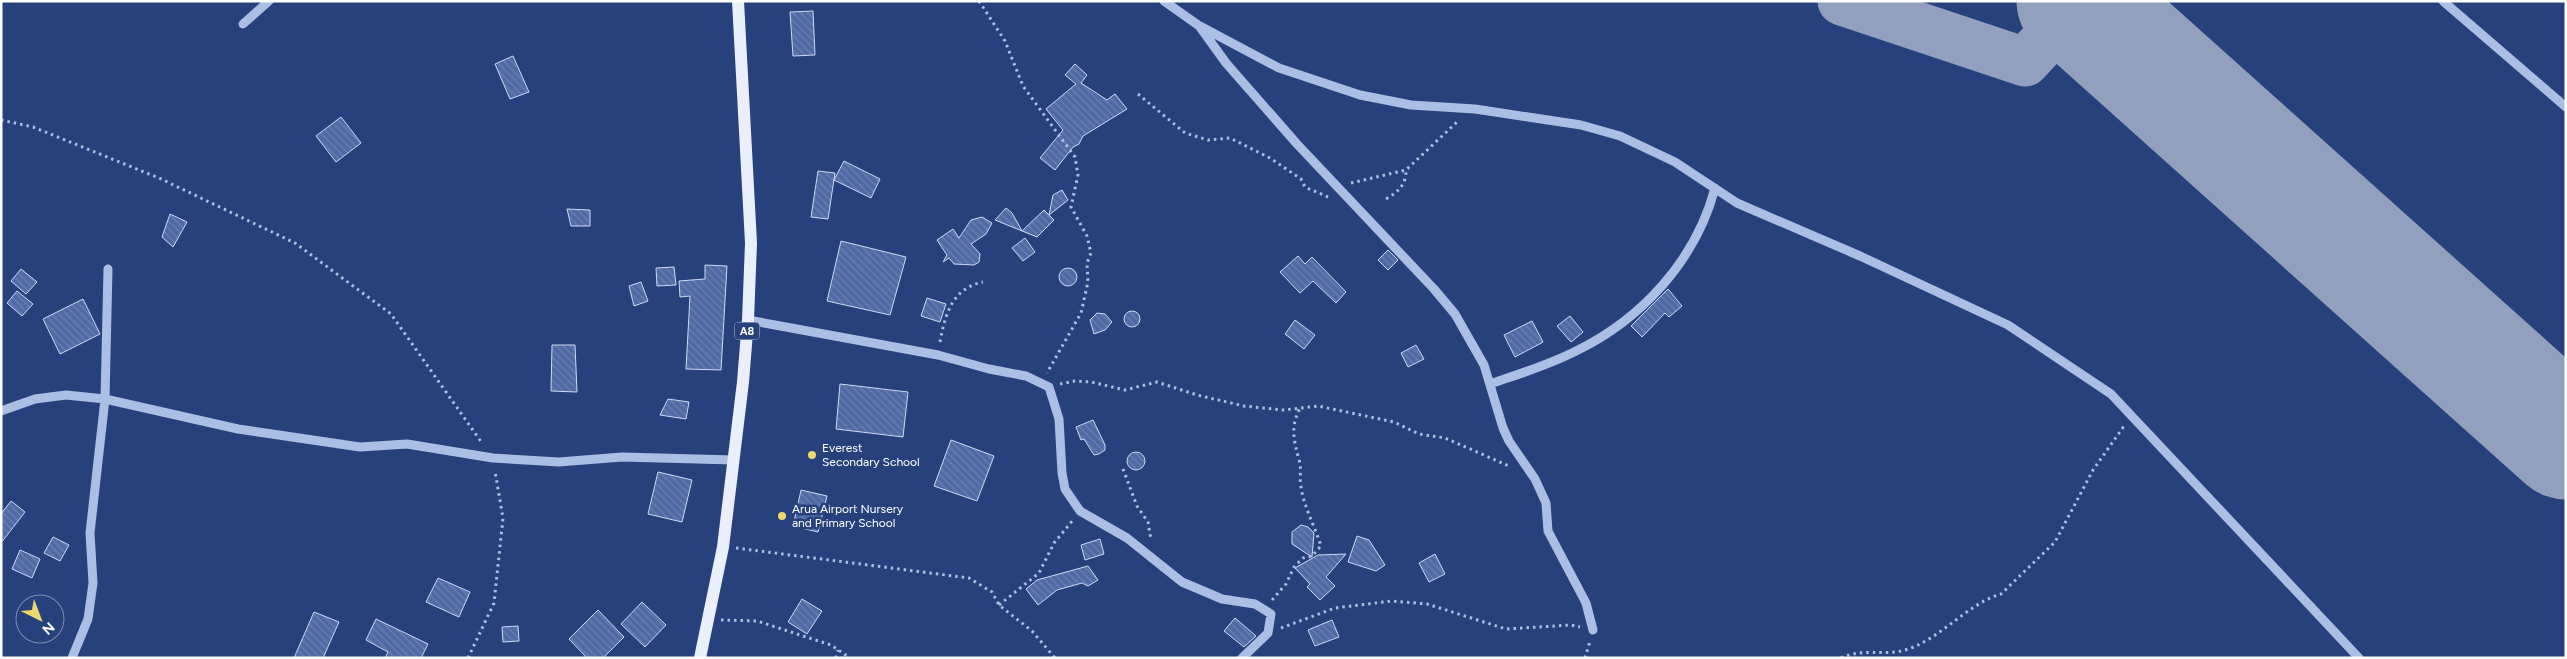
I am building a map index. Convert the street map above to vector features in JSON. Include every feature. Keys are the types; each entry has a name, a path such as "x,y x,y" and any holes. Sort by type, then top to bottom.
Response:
{"main road":[{"name":"A8","path":"700,658 723,546 743,382 748,320 751,243 738,1"}],"street":[{"path":"243,24 269,1"},
{"path":"1164,1 1198,25 1279,68 1315,82 1360,95 1411,105 1475,109 1581,125 1620,136 1674,162 1737,203 1860,256 2008,325 2098,384 2130,415 2359,658"},
{"path":"2443,1 2566,107"},
{"path":"1198,25 1260,102 1455,314 1484,365 1506,435 1535,479 1546,504 1548,531 1586,603 1593,630"},
{"path":"1490,384 1575,352 1604,336 1643,307 1675,272 1700,230 1715,188"},
{"path":"72,658 88,619 93,583 90,533 105,399 108,269"},
{"path":"748,320 938,355 1026,376 1049,387 1059,419 1062,473 1065,489 1080,511 1127,538 1152,560 1194,589 1234,603 1248,601 1271,614 1271,625 1268,633 1242,658"},
{"path":"1,412 35,399 66,395 105,399 238,429 360,447 407,444 493,458 559,462 622,457 734,460"}],"path":[{"path":"979,1 1005,41 1023,86 1075,157 1078,174 1071,208 1087,236 1091,253 1087,263 1088,282 1081,313 1052,367 1039,382"},
{"path":"1138,94 1185,133 1208,140 1230,138 1270,158 1301,179 1304,187 1320,195 1353,202"},
{"path":"1338,187 1406,170 1416,164 1457,122 1475,109"},
{"path":"1,120 33,127 159,178 295,243 391,314 493,458 503,518 494,603 468,658"},
{"path":"1386,199 1403,186 1406,181 1406,170"},
{"path":"938,355 948,308 963,290 972,284 983,282"},
{"path":"1049,387 1075,381 1091,382 1125,390 1157,382 1197,395 1244,406 1282,410 1318,406 1394,422 1419,434 1445,438 1511,467"},
{"path":"1264,609 1286,584 1294,567 1303,558 1312,556 1321,546 1301,488 1300,461 1294,441 1295,418 1300,407"},
{"path":"1841,658 1867,651 1882,653 1905,650 1949,627 1986,600 2001,594 2011,586 2055,542 2093,470 2130,415"},
{"path":"1123,469 1137,506 1148,522 1152,560"},
{"path":"999,605 1039,573 1054,543 1080,511"},
{"path":"723,546 969,578 992,592 999,605 1032,631 1055,658"},
{"path":"1268,633 1335,608 1392,601 1427,604 1506,629 1571,625 1593,630"},
{"path":"709,620 758,621 831,645 850,658"},
{"path":"836,658 838,650"}],"building":[{"path":"813,11 815,55 793,56 790,12"},
{"path":"513,56 529,92 510,99 495,64"},
{"path":"1075,64 1087,75 1081,83 1107,100 1115,94 1127,109 1083,136 1079,144 1073,147 1055,170 1040,158 1063,130 1046,109 1076,84 1065,75"},
{"path":"341,117 361,143 336,162 316,136"},
{"path":"844,161 880,179 871,198 834,180"},
{"path":"818,171 835,173 828,219 811,217"},
{"path":"1062,190 1068,200 1049,215 1053,195"},
{"path":"1006,208 1012,213 1022,231 995,220"},
{"path":"567,209 590,210 590,226 571,226"},
{"path":"1044,210 1054,220 1037,237 1022,231"},
{"path":"170,214 187,222 173,247 162,237"},
{"path":"982,217 992,223 986,234 971,244 980,254 979,262 974,265 954,264 949,258 943,262 947,255 937,240 953,229 959,238 971,220"},
{"path":"1025,238 1035,252 1023,261 1012,248"},
{"path":"841,241 906,257 890,315 827,301"},
{"path":"1388,250 1398,260 1388,270 1378,260"},
{"path":"1298,256 1305,264 1312,257 1346,292 1336,303 1313,281 1300,293 1280,272"},
{"path":"705,265 727,266 721,370 686,369 690,296 680,297 679,281 705,279"},
{"path":"674,267 676,285 657,286 656,268"},
{"path":"1068,268 1074,271 1077,277 1074,283 1068,286 1062,283 1059,277 1062,271"},
{"path":"21,269 37,282 26,294 11,281"},
{"path":"641,282 648,301 634,306 629,286"},
{"path":"1668,289 1682,306 1669,317 1665,313 1642,337 1631,326"},
{"path":"17,291 33,304 22,316 7,303"},
{"path":"927,298 946,304 940,322 921,316"},
{"path":"83,299 100,334 60,354 43,319"},
{"path":"1129,311 1135,311 1140,316 1138,325 1129,327 1124,322 1124,316"},
{"path":"1097,313 1105,314 1112,322 1105,330 1094,334 1090,320"},
{"path":"1570,316 1583,332 1571,342 1557,326"},
{"path":"1295,320 1315,335 1304,349 1285,334"},
{"path":"1532,321 1543,342 1515,357 1504,335"},
{"path":"552,345 575,345 577,392 551,391"},
{"path":"1416,345 1424,359 1408,367 1401,353"},
{"path":"840,384 908,392 903,437 836,429"},
{"path":"668,399 689,402 686,419 660,415"},
{"path":"1093,420 1105,445 1105,450 1094,455 1084,439 1081,440 1076,427"},
{"path":"951,440 994,456 977,501 934,486"},
{"path":"1136,452 1142,455 1145,461 1142,467 1136,470 1130,467 1127,461 1130,455"},
{"path":"658,472 692,480 682,522 648,514"},
{"path":"801,490 827,496 818,532 793,526"},
{"path":"11,501 25,512 1,543 1,514"},
{"path":"1301,525 1308,527 1314,533 1312,557 1292,544 1292,532"},
{"path":"1357,536 1369,540 1385,565 1376,571 1348,562"},
{"path":"53,537 69,545 60,561 44,553"},
{"path":"1100,539 1104,554 1085,560 1081,545"},
{"path":"20,550 40,559 32,578 12,569"},
{"path":"1346,554 1326,577 1335,586 1320,600 1307,587 1310,584 1295,568 1318,555"},
{"path":"1435,554 1445,574 1429,582 1419,563"},
{"path":"1088,566 1098,580 1088,586 1082,583 1057,590 1038,605 1026,589 1037,580"},
{"path":"438,578 470,592 459,617 426,602"},
{"path":"802,599 822,611 807,634 788,622"},
{"path":"642,602 666,625 645,647 621,624"},
{"path":"598,610 624,637 603,658 587,658 569,639"},
{"path":"314,612 339,622 323,658 294,658"},
{"path":"1235,618 1256,636 1244,647 1224,631"},
{"path":"376,619 428,644 421,658 385,658 388,652 366,640"},
{"path":"1332,620 1339,637 1315,646 1308,630"},
{"path":"518,626 519,641 503,642 502,627"}],"taxiway":[{"path":"1842,1 2025,62 2079,4"}],"runway":[{"path":"2077,1 2566,439"}],"place":[{"name":"Everest Secondary School","path":"812,455"},
{"name":"Arua Airport Nursery and Primary School","path":"782,516"}]}
